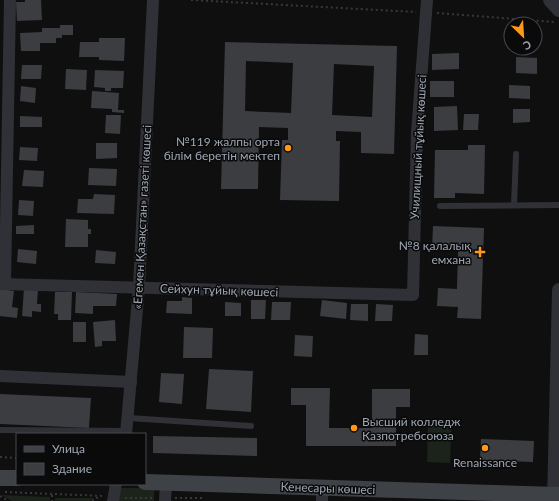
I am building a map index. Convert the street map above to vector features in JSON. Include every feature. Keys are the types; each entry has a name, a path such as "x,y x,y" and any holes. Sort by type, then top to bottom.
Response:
{"main road":[{"path":"0,478 16,478"},
{"name":"Кенесары көшесі","path":"146,482 322,494 400,493 555,497"}],"street":[{"path":"3,284 10,0"},
{"name":"«Егемен Қазақстан» газеті көшесі","path":"127,433 139,287 153,0"},
{"path":"550,0 559,10"},
{"name":"Училищный тұйық көшесі","path":"413,295 417,133 427,6"},
{"name":"Сейхун тұйық көшесі","path":"3,284 413,295"},
{"path":"555,497 559,290"},
{"path":"0,376 131,382"},
{"path":"165,501 166,483"},
{"path":"113,501 116,485"}],"lane":[{"path":"514,205 516,154"},
{"path":"440,206 559,205"},
{"path":"128,418 251,426"},
{"path":"0,430 127,433"}],"path":[{"path":"191,0 427,6 559,22"},
{"path":"0,457 16,458"},
{"path":"52,495 52,501"},
{"path":"0,496 7,501"},
{"path":"92,501 101,496"}],"shaded area":[{"path":"428,419 452,420 450,463 427,462"},
{"path":"117,488 154,488 154,501 117,501"},
{"path":"1,495 50,497 50,501 12,501"},
{"path":"55,498 94,498 90,501 55,501"}],"building":[{"path":"25,0 41,0 42,20 17,21 16,2 25,2"},
{"path":"60,25 73,25 73,35 62,35 62,38 56,38 56,43 40,43 40,51 21,51 20,33 42,32 42,28 60,28"},
{"path":"99,38 125,38 124,61 99,60 99,57 79,57 80,42 99,42"},
{"path":"225,42 397,46 394,154 361,153 361,132 336,131 336,141 340,141 339,201 280,200 282,140 288,140 288,128 259,127 258,189 221,189","holes":["246,61 293,63 291,113 245,111","334,64 374,66 372,117 332,115"]},
{"path":"459,53 459,69 432,70 432,54"},
{"path":"516,57 537,58 537,74 516,73"},
{"path":"22,65 42,65 41,79 21,79"},
{"path":"66,69 87,70 86,90 65,89"},
{"path":"95,70 124,71 123,88 111,88 111,91 105,91 105,88 94,87"},
{"path":"430,81 454,81 454,97 430,97"},
{"path":"509,85 530,86 530,99 509,98"},
{"path":"21,86 36,88 35,103 20,101"},
{"path":"92,91 119,93 118,110 124,110 124,113 112,112 112,109 91,108"},
{"path":"457,106 458,130 434,131 434,107"},
{"path":"513,109 530,109 530,122 513,123"},
{"path":"464,114 479,114 478,130 463,130"},
{"path":"106,115 121,115 120,134 105,133"},
{"path":"20,116 42,117 42,127 20,127"},
{"path":"96,143 117,143 117,158 96,159"},
{"path":"468,145 485,145 484,194 455,193 455,198 434,198 435,150 468,150"},
{"path":"20,147 38,148 37,161 19,160"},
{"path":"89,168 117,169 116,186 88,185"},
{"path":"24,170 44,171 43,187 22,186"},
{"path":"94,194 115,195 114,214 77,213 78,199 93,199"},
{"path":"19,200 34,201 33,216 18,215"},
{"path":"66,219 88,220 88,229 91,229 91,234 88,234 88,247 65,247"},
{"path":"34,225 34,234 16,234 16,226"},
{"path":"433,226 484,228 481,319 457,318 458,307 437,306 438,288 457,289 458,250 432,249"},
{"path":"18,249 37,251 36,264 17,262"},
{"path":"96,250 116,252 115,264 95,263"},
{"path":"24,288 38,289 37,304 41,304 41,312 32,311 32,317 22,316"},
{"path":"0,289 14,291 12,307 18,308 17,318 0,316"},
{"path":"55,292 72,292 71,320 58,320 58,314 54,314"},
{"path":"76,292 117,294 116,306 93,306 93,314 75,313"},
{"path":"182,297 192,298 192,314 166,313 167,301 182,301"},
{"path":"251,300 266,300 265,319 251,319"},
{"path":"322,300 347,303 346,319 320,316"},
{"path":"225,302 241,303 241,316 225,316"},
{"path":"272,302 291,302 290,320 271,320"},
{"path":"351,304 368,304 368,321 350,320"},
{"path":"376,304 393,305 392,321 375,321"},
{"path":"115,320 116,341 102,341 102,346 95,347 93,322"},
{"path":"73,322 86,322 86,342 73,342"},
{"path":"184,327 213,328 212,358 183,358"},
{"path":"415,334 428,335 428,355 414,355"},
{"path":"295,335 313,336 312,357 294,356"},
{"path":"209,369 253,371 251,412 206,409"},
{"path":"161,373 184,374 182,404 159,402"},
{"path":"291,388 330,388 329,428 372,428 372,389 410,389 410,407 396,407 396,446 306,446 306,405 291,405"},
{"path":"0,394 91,398 89,428 0,424"},
{"path":"153,436 257,438 257,456 153,453"},
{"path":"481,439 534,441 533,462 480,460"}],"place":[{"name":"№119 жалпы орта білім беретін мектеп","path":"288,148"},
{"name":"№8 қалалық емхана","path":"480,252"},
{"name":"Высший колледж Казпотребсоюза","path":"354,428"},
{"name":"Renaissance","path":"485,448"}]}
